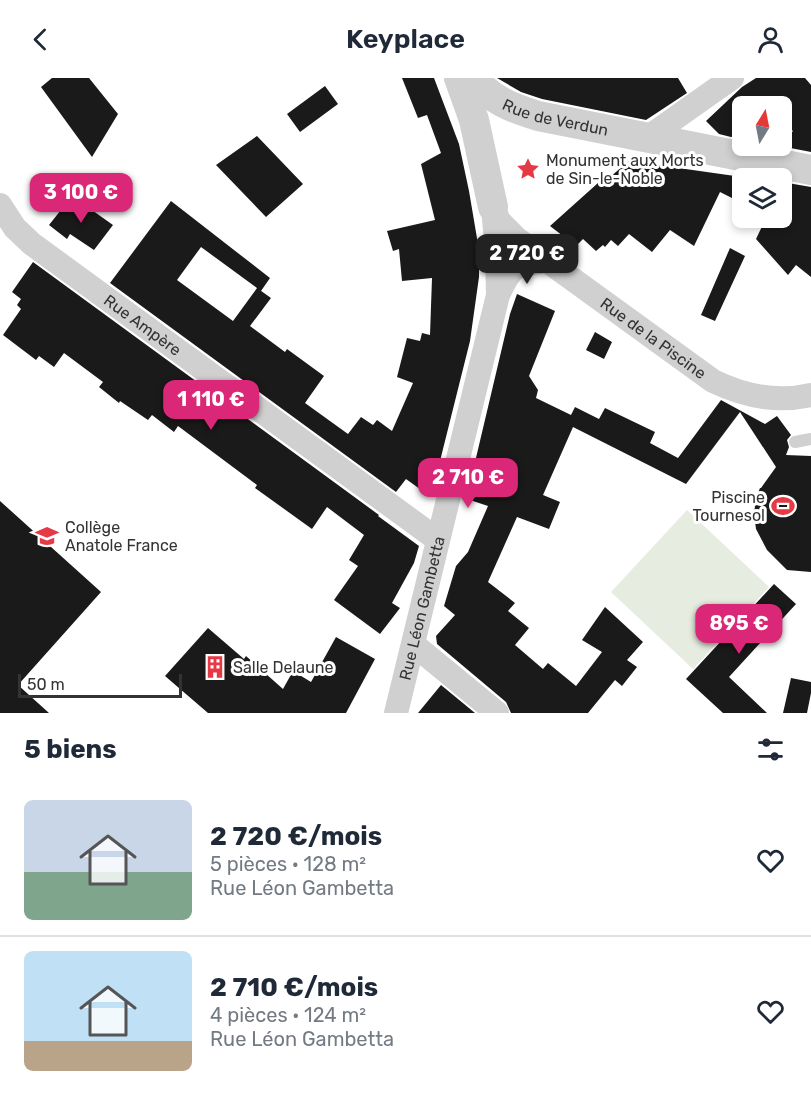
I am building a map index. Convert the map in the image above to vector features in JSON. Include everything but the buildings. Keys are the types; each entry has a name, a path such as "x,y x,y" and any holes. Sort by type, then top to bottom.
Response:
{"street":[{"path":"648,138 732,78"},
{"name":"Rue de Verdun","path":"471,89 491,96 518,117 648,138 811,170"},
{"name":"Rue Léon Gambetta","path":"471,89 474,120 493,207 498,295"},
{"path":"482,158 484,149 491,138 518,117"},
{"name":"Rue Ampère","path":"0,205 15,228 32,244 438,540"},
{"name":"Rue de la Piscine","path":"493,207 499,221 506,229 546,261 713,381 726,388 760,397 789,399 811,395"},
{"name":"Rue Léon Gambetta","path":"396,713 498,295 510,272 515,268 524,263 546,261"},
{"path":"413,644 497,713"}],"lane":[{"path":"518,117 811,178"},
{"path":"795,442 811,439"}],"shaded area":[{"path":"687,510 769,587 693,669 611,592"}],"place":[{"name":"Monument aux Morts de Sin-le-Noble","path":"528,169"},
{"name":"Piscine Tournesol","path":"783,506"},
{"name":"Collège Anatole France","path":"47,536"},
{"name":"Salle Delaune","path":"215,667"}]}
